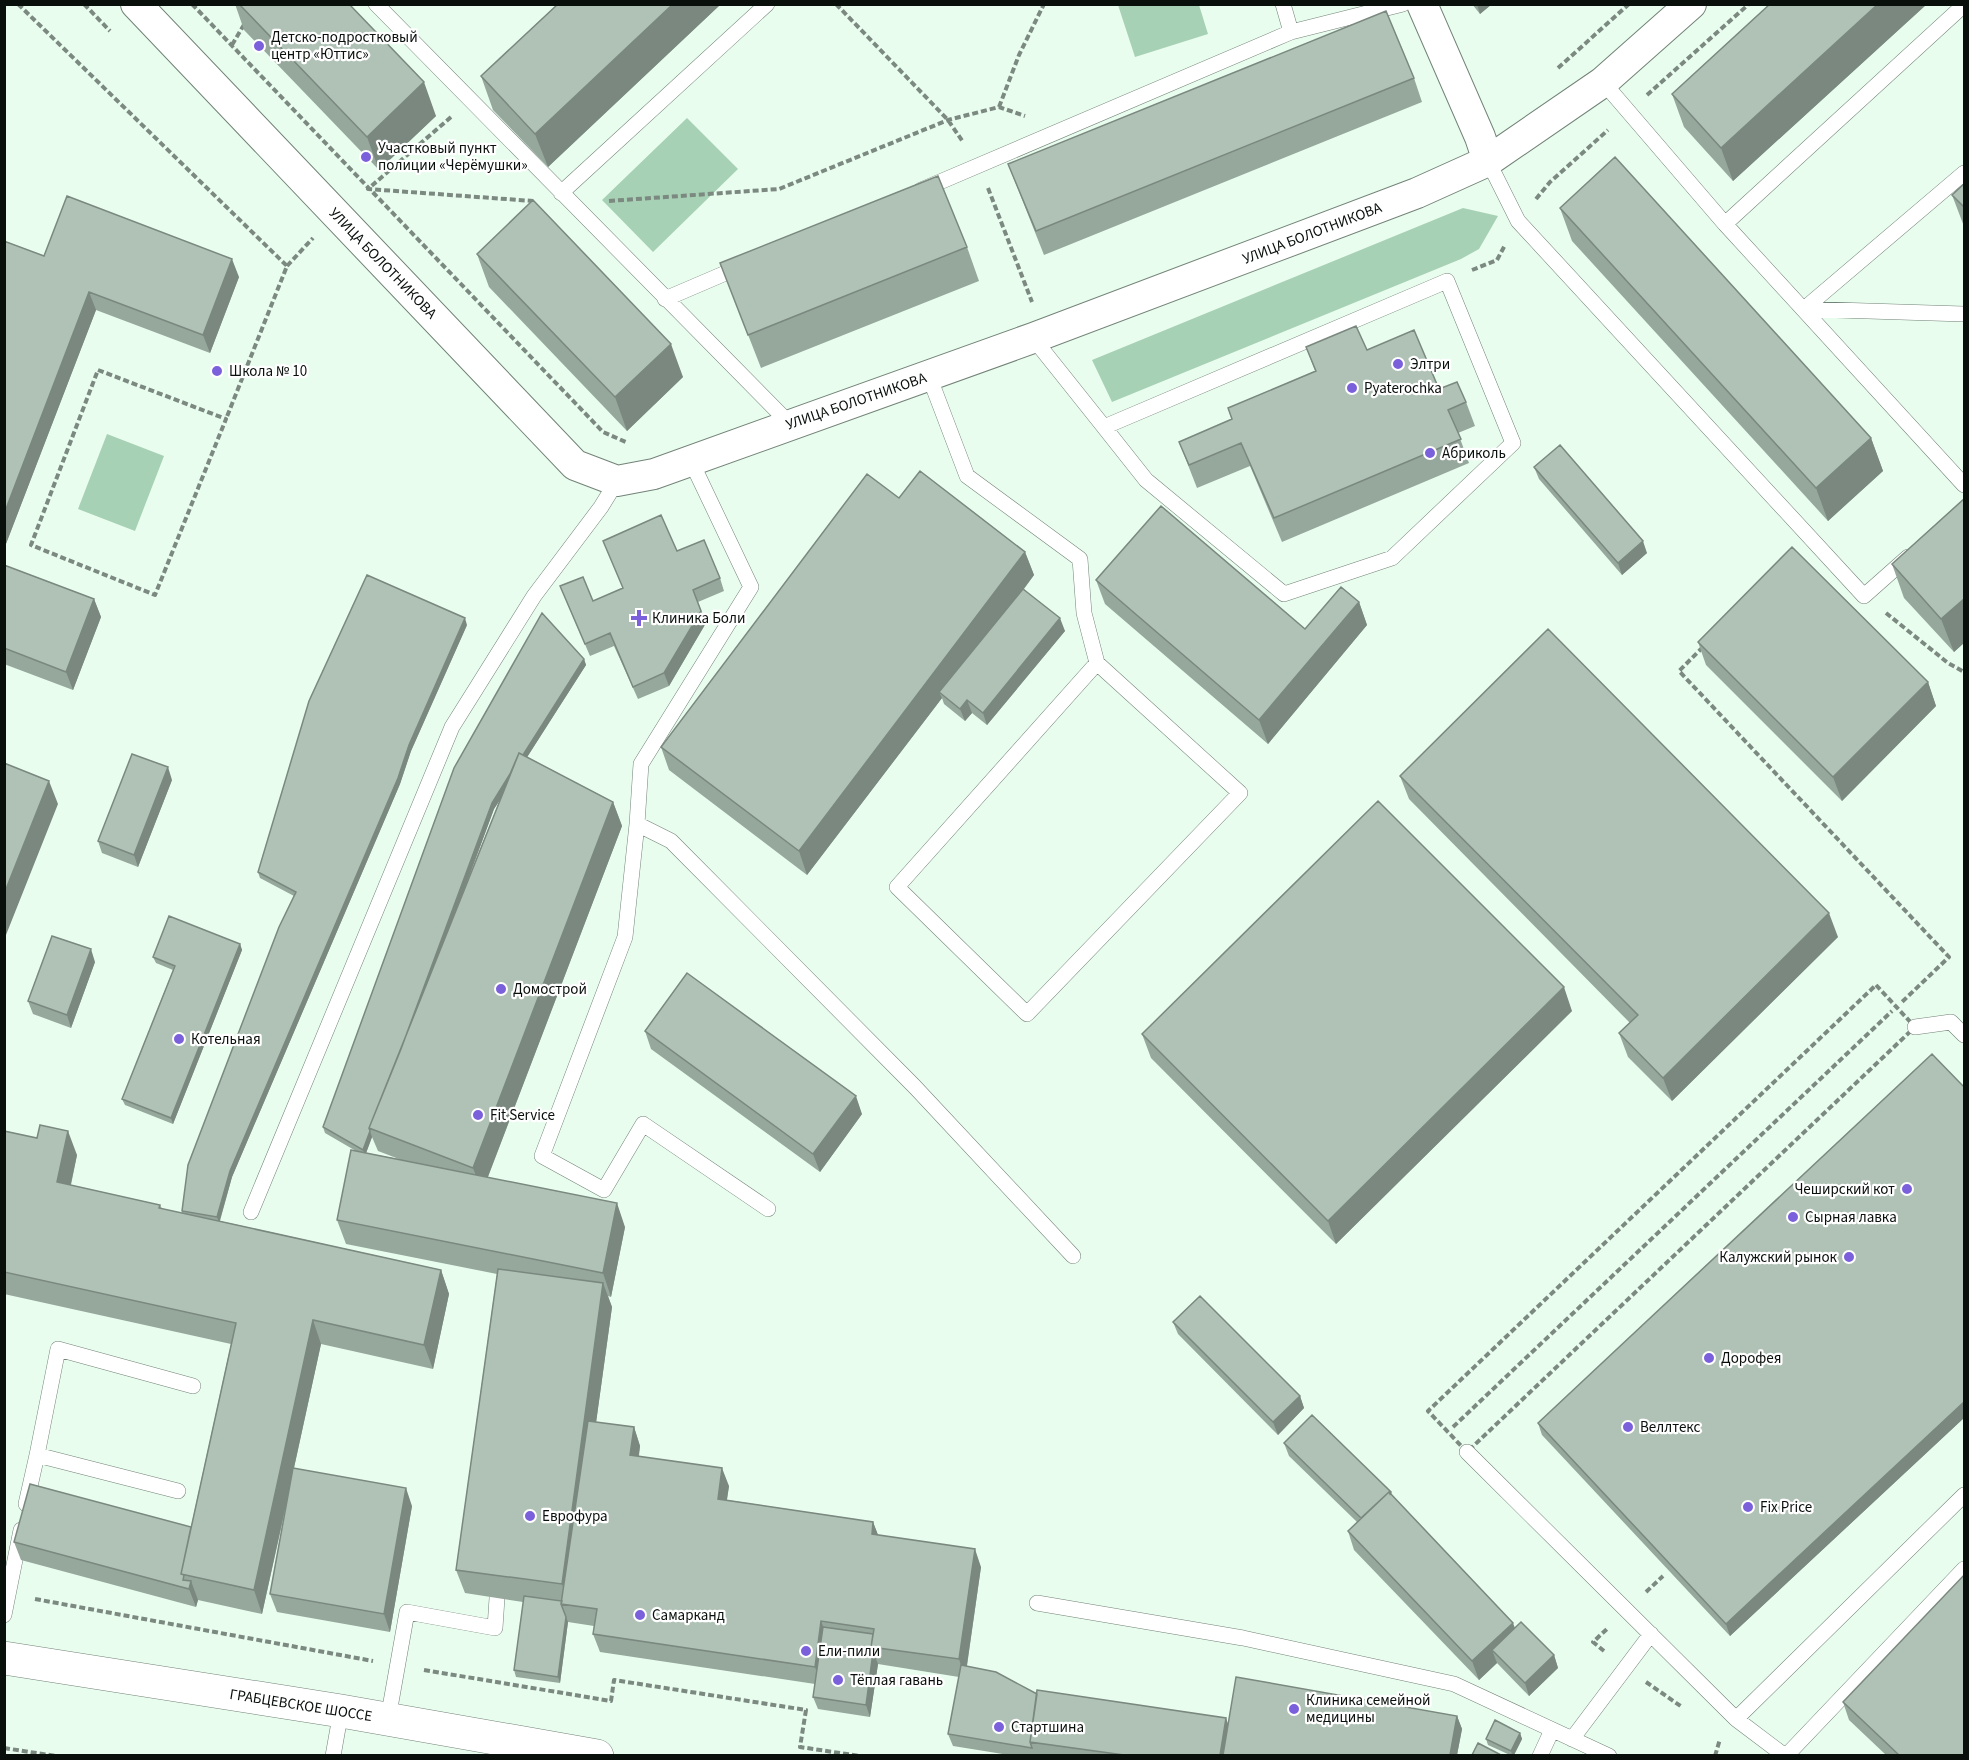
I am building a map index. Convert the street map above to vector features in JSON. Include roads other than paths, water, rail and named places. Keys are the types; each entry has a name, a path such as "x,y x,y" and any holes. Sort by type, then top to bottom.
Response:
{"main road":[{"name":"ГРАБЦЕВСКОЕ ШОССЕ","path":"4,1658 597,1755"}],"street":[{"name":"УЛИЦА БОЛОТНИКОВА","path":"136,4 575,465 617,481 654,474 929,376 1417,193 1488,161 1603,82 1691,4"},
{"path":"1422,4 1480,137 1488,161"}],"lane":[{"path":"376,4 790,424"},
{"path":"561,193 767,4"},
{"path":"1283,4 1291,32"},
{"path":"903,197 1291,32 1403,4"},
{"path":"1725,224 1965,5"},
{"path":"1603,82 1725,224 1965,485"},
{"path":"1488,161 1518,221 1864,596 1923,544"},
{"path":"1804,309 1965,172"},
{"path":"665,299 752,262"},
{"path":"1033,338 1146,480 1284,594 1392,558 1513,443 1447,281 1104,427"},
{"path":"1804,309 1965,314"},
{"path":"929,376 967,476 1080,559 1084,613 1097,663 1240,793 1027,1014 897,887 1097,663"},
{"path":"691,461 751,587 641,764 625,937 542,1156 604,1190 643,1124 768,1209"},
{"path":"251,1212 452,727 534,596 601,507 617,481"},
{"path":"637,824 671,841 915,1087 1073,1256"},
{"path":"1915,1027 1951,1022 1965,1035"},
{"path":"4,1615 58,1349 193,1386"},
{"path":"1467,1452 1736,1719 1786,1755 1965,1569"},
{"path":"37,1455 178,1491"},
{"path":"1736,1719 1965,1495"},
{"path":"388,1719 407,1612 495,1628 497,1598"},
{"path":"1037,1603 1243,1638 1454,1684 1599,1754"},
{"path":"1572,1739 1651,1634"},
{"path":"333,1755 340,1712"},
{"path":"1540,1755 1552,1730"}],"place":[{"name":"Детско-подростковый центр «Юттис»","path":"259,46"},
{"name":"Участковый пункт полиции «Черёмушки»","path":"366,157"},
{"name":"Элтри","path":"1398,364"},
{"name":"Школа № 10","path":"217,371"},
{"name":"Pyaterochka","path":"1352,388"},
{"name":"Абриколь","path":"1430,453"},
{"name":"Клиника Боли","path":"639,618"},
{"name":"Домострой","path":"501,989"},
{"name":"Котельная","path":"179,1039"},
{"name":"Fit Service","path":"478,1115"},
{"name":"Чеширский кот","path":"1907,1189"},
{"name":"Сырная лавка","path":"1793,1217"},
{"name":"Калужский рынок","path":"1849,1257"},
{"name":"Дорофея","path":"1709,1358"},
{"name":"Веллтекс","path":"1628,1427"},
{"name":"Fix Price","path":"1748,1507"},
{"name":"Еврофура","path":"530,1516"},
{"name":"Самарканд","path":"640,1615"},
{"name":"Ели-пили","path":"806,1651"},
{"name":"Тёплая гавань","path":"838,1680"},
{"name":"Клиника семейной медицины","path":"1294,1709"},
{"name":"Стартшина","path":"999,1727"}]}
